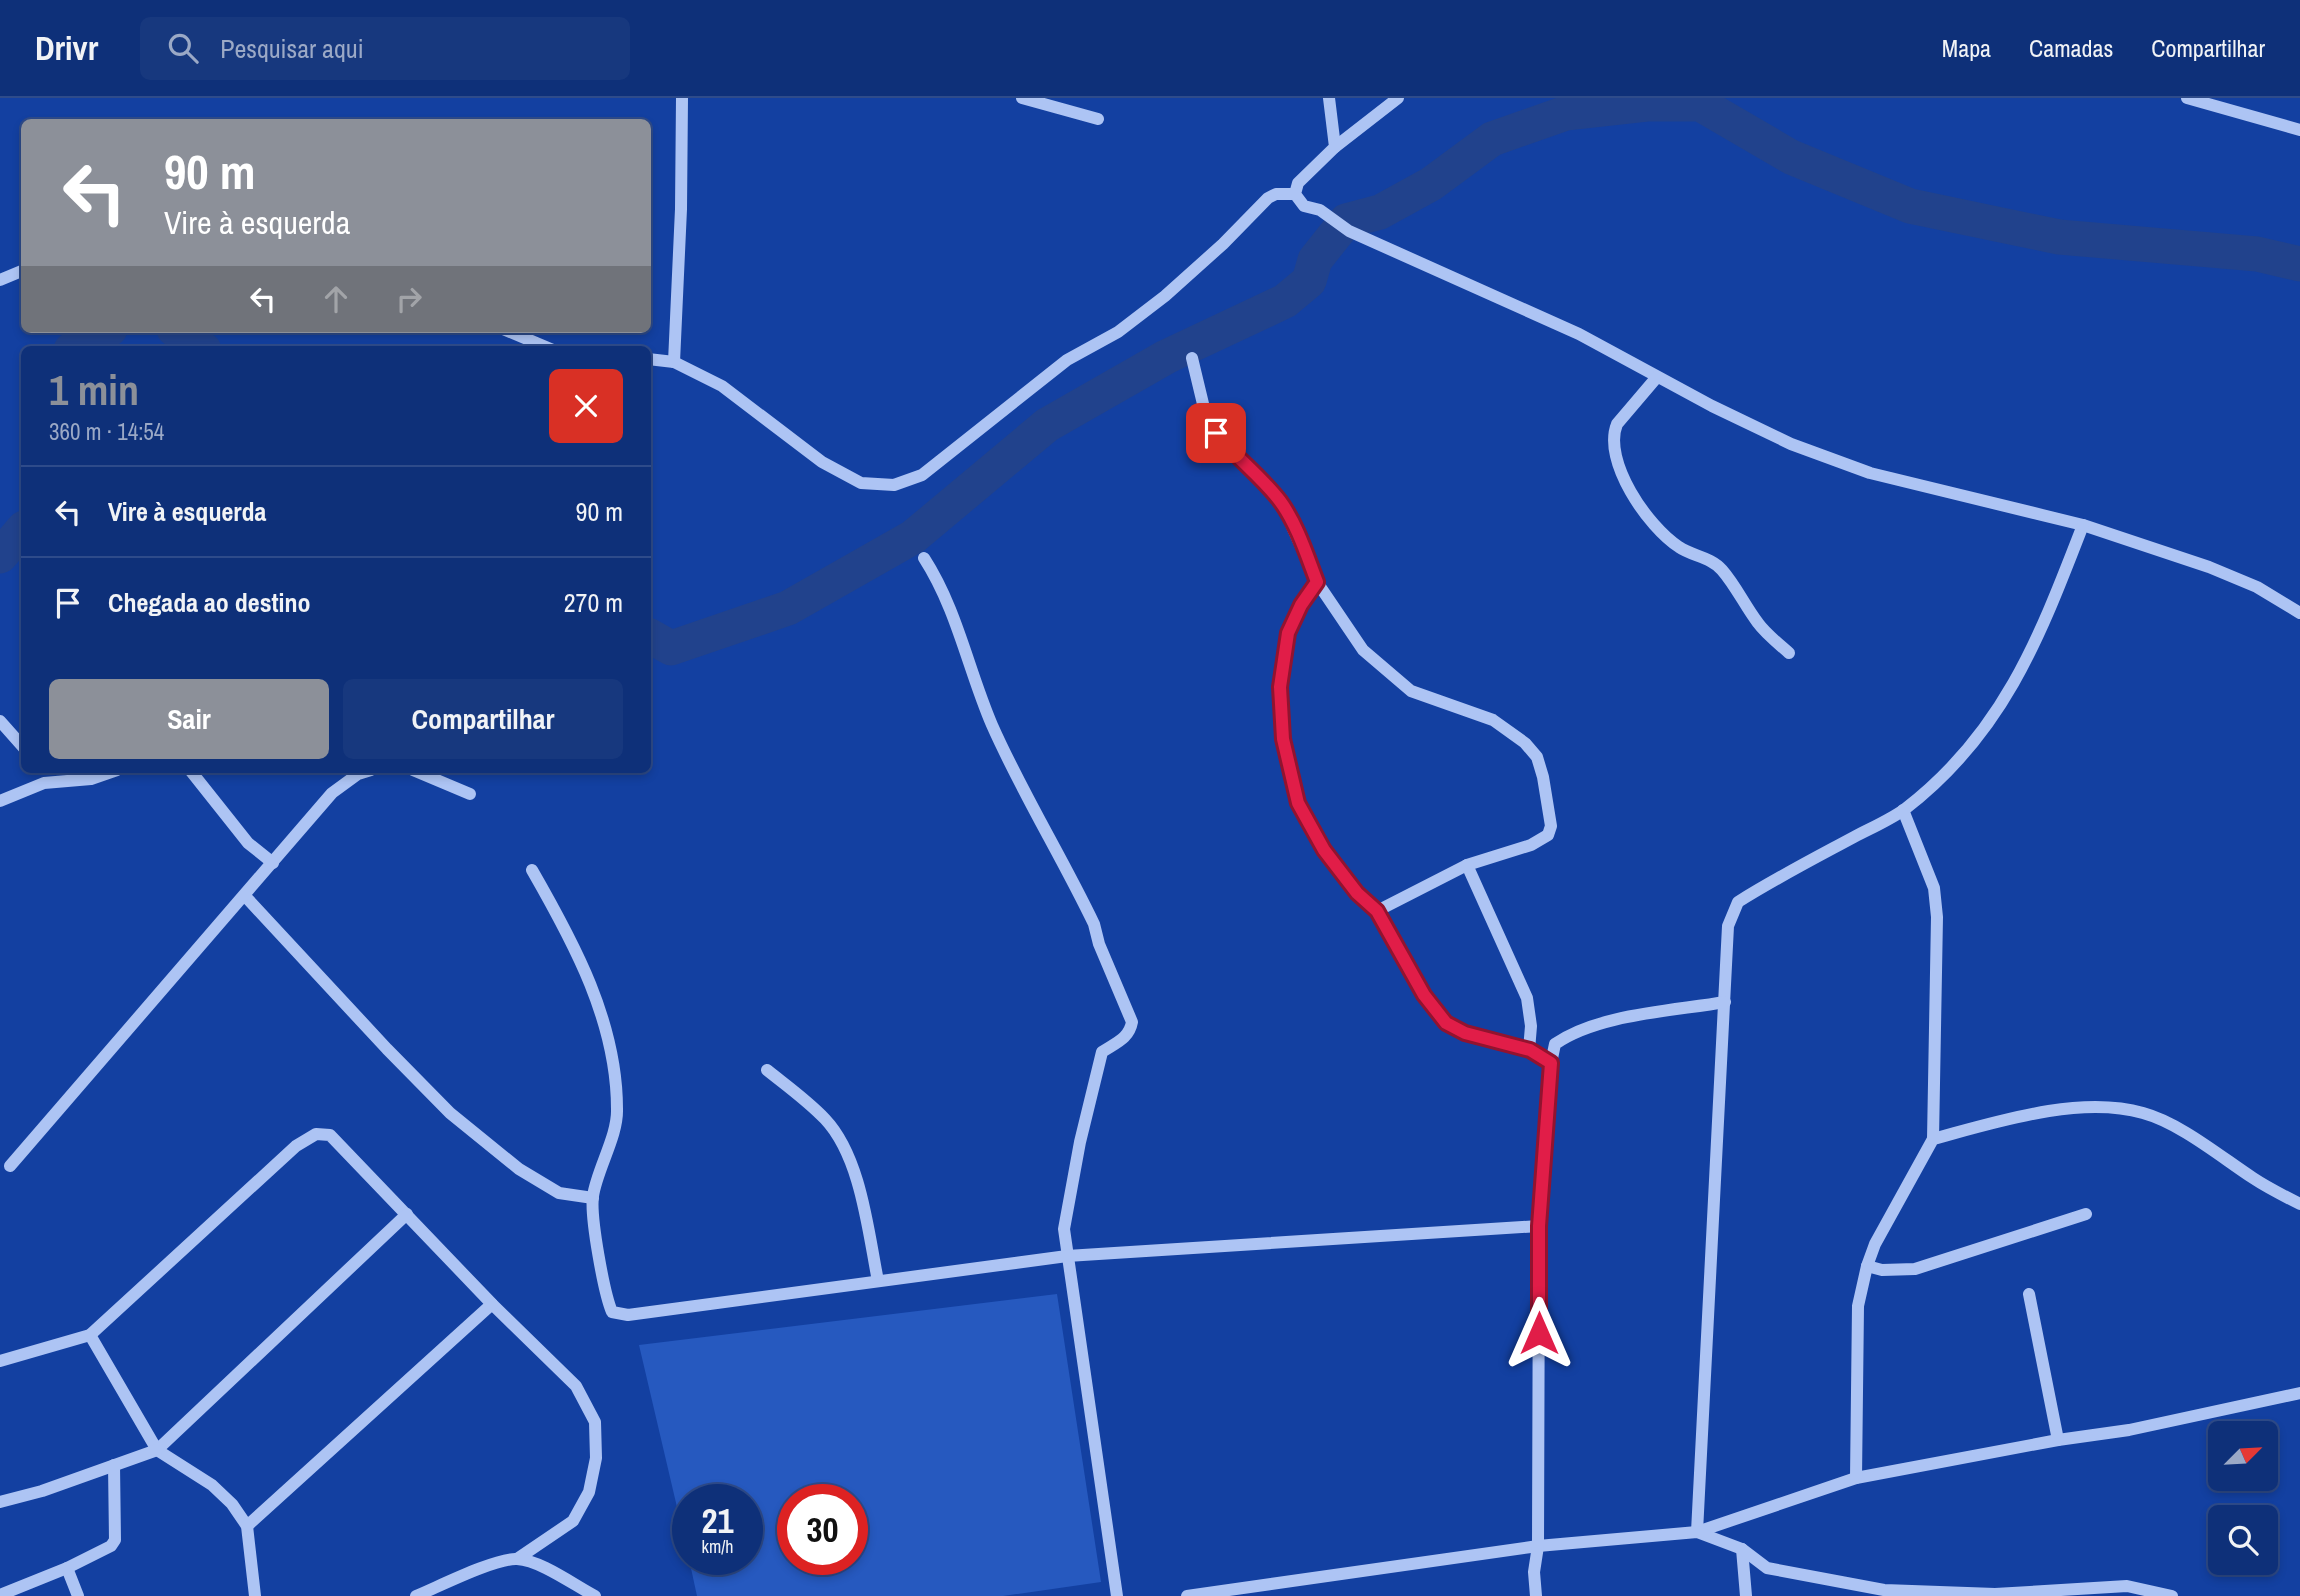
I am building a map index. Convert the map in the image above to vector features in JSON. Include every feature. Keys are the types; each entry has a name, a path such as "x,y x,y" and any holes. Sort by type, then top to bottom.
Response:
{"street":[{"path":"674,362 681,209 682,98"},
{"path":"1022,98 1098,119"},
{"path":"1329,98 1335,147"},
{"path":"1295,194 1298,183 1335,147 1398,98"},
{"path":"2187,98 2300,130"},
{"path":"651,359 674,362 722,386 822,462 861,483 894,485 922,475 1067,360 1118,332 1213,253 1268,198 1276,194 1295,194"},
{"path":"1295,194 1304,206 1320,209 1349,231 1579,334 1657,377 1791,444 1870,473 2083,525 2257,587 2300,613"},
{"path":"0,280 21,271"},
{"path":"513,333 543,346"},
{"path":"1192,358 1203,408 1216,433 1234,456 1260,477 1282,504 1317,582 1363,650 1411,691 1493,720 1525,743 1536,757 1551,826 1548,835 1531,845 1467,864 1377,911"},
{"path":"1657,377 1617,424 1613,433 1613,445 1632,495 1651,521 1679,548 1719,567 1759,625 1789,653"},
{"path":"1697,1532 1728,926 1738,902 1903,810 1950,770 1981,733 2008,693 2042,629 2083,525"},
{"path":"923,558 953,612 968,663 993,727 1089,913 1132,1022 1131,1031 1102,1052 1098,1063 1065,1217 1067,1256 1117,1596"},
{"path":"1317,582 1301,605 1288,633 1280,687 1283,739 1298,803 1324,850 1357,893 1377,911 1424,995 1446,1023 1465,1033 1530,1050 1551,1063"},
{"path":"0,721 21,745"},
{"path":"47,773 55,783"},
{"path":"0,801 25,789 91,779 108,773"},
{"path":"192,773 248,843 273,863"},
{"path":"10,1166 332,793 361,773"},
{"path":"420,773 470,794"},
{"path":"1856,1478 1858,1306 1867,1266 1875,1244 1933,1139 1937,917 1934,888 1903,810"},
{"path":"1467,864 1527,998 1531,1027 1530,1050"},
{"path":"532,870 576,948 610,1042 618,1111 593,1198 605,1294 612,1312 628,1315 1067,1256 1539,1226"},
{"path":"245,896 450,1113 519,1169 559,1193 593,1198"},
{"path":"1536,1596 1534,1572 1538,1546 1539,1226 1551,1063 1555,1044 1573,1031 1596,1023 1725,1003"},
{"path":"767,1070 826,1120 842,1142 853,1166 878,1282"},
{"path":"1933,1139 2025,1114 2090,1107 2144,1113 2199,1140 2255,1180 2300,1204"},
{"path":"0,1361 90,1335 296,1146 316,1134 330,1135 492,1304 576,1385 595,1422 596,1458 589,1492 573,1521 517,1559 496,1564 416,1596"},
{"path":"0,1502 42,1491 157,1450 407,1213"},
{"path":"1867,1266 1882,1270 1914,1269 2086,1214"},
{"path":"2029,1294 2058,1440"},
{"path":"247,1526 492,1304"},
{"path":"90,1335 157,1450 212,1486 232,1504 247,1526 255,1596"},
{"path":"1188,1596 1538,1546 1697,1532 1856,1478 2058,1440 2129,1430 2300,1393"},
{"path":"0,1595 111,1546 115,1540 114,1465"},
{"path":"1697,1532 1742,1549 1767,1568 1884,1590 1995,1594 2129,1591 2172,1596"},
{"path":"1742,1549 1746,1596"},
{"path":"517,1559 544,1568 595,1596"},
{"path":"66,1568 78,1596"}],"shaded area":[{"path":"1057,1294 1101,1582 1003,1596 697,1596 692,1575 763,1575 763,1484 672,1486 639,1345"}],"waterway":[{"path":"651,637 671,648 788,608 913,537 1047,425 1166,357 1285,301 1309,281 1315,260 1346,221 1380,212 1431,184 1492,139 1566,113 1647,104 1700,104 1791,157 1910,206 2059,237 2257,254 2300,264"},
{"path":"77,346 99,333"},
{"path":"183,333 199,346"},
{"path":"0,556 21,532"}],"route":[{"path":"1216,433 1234,456 1260,477 1282,504 1317,582 1301,605 1288,633 1280,687 1283,739 1298,803 1324,850 1357,893 1377,911 1424,995 1446,1023 1465,1033 1530,1050 1551,1063 1539,1226 1539,1333"}]}
